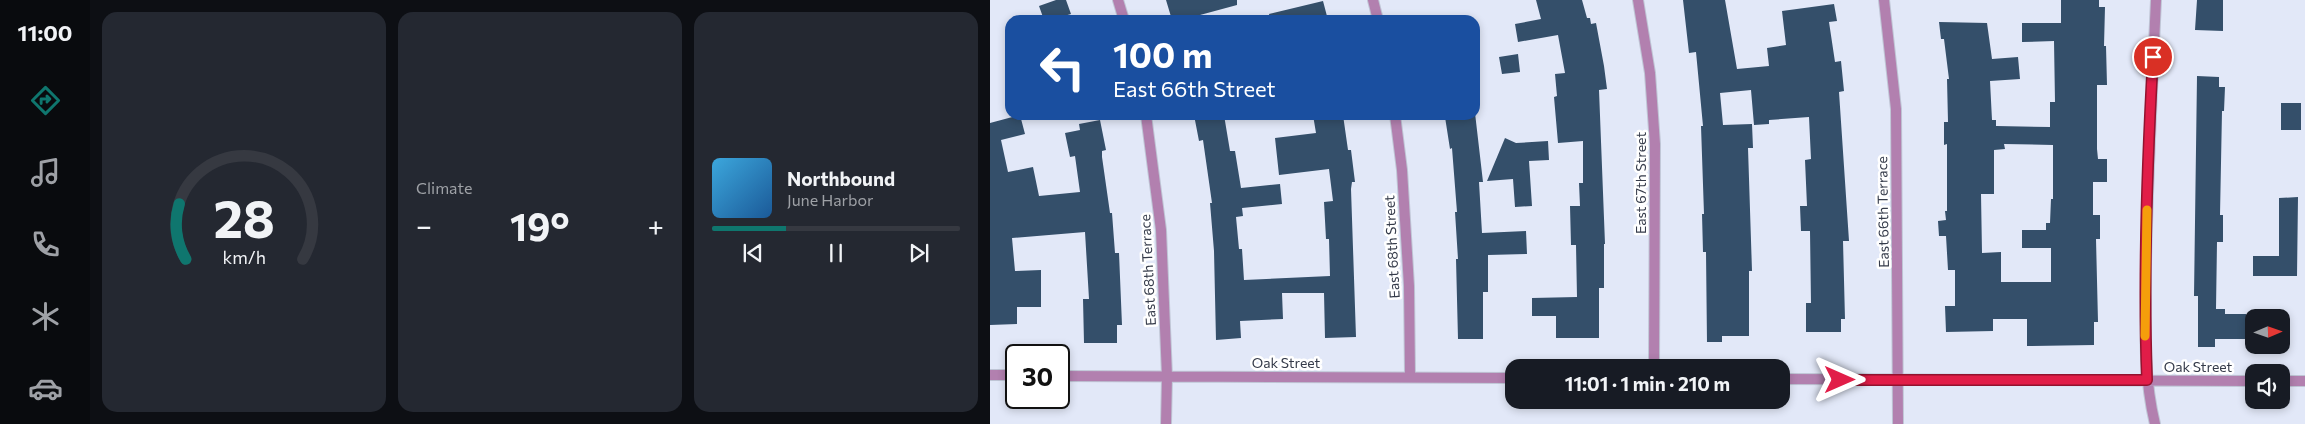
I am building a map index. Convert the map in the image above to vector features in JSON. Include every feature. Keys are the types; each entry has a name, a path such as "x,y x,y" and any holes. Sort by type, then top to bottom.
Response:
{"street":[{"path":"1118,0 1122,15"},
{"path":"1373,0 1377,15"},
{"name":"East 67th Street","path":"1638,0 1650,73 1655,144 1654,359"},
{"name":"East 66th Terrace","path":"1884,0 1896,109 1898,424"},
{"path":"2155,424 2147,380 2145,342 2148,171 2156,0"},
{"name":"East 68th Terrace","path":"1147,120 1161,230 1167,376 1166,424"},
{"name":"East 68th Street","path":"1396,120 1402,170 1409,286 1410,377"},
{"path":"990,375 1005,375"},
{"name":"Oak Street","path":"1070,376 1505,378"},
{"name":"Oak Street","path":"1790,379 2245,381"},
{"path":"2290,381 2305,381"}],"building":[{"path":"1056,0 1066,0 1071,14 1042,15 1039,6"},
{"path":"1166,0 1237,0 1237,5 1200,15 1170,15"},
{"path":"1536,0 1582,0 1587,18 1590,18 1591,24 1596,23 1607,89 1599,90 1605,244 1604,288 1599,288 1599,338 1556,338 1556,316 1532,316 1532,298 1577,297 1576,245 1571,245 1570,206 1580,206 1579,183 1583,183 1583,141 1558,143 1554,97 1557,96 1555,74 1565,73 1558,35 1518,42 1515,24 1541,19"},
{"path":"1683,0 1725,0 1737,69 1769,66 1767,48 1786,45 1782,11 1834,4 1837,21 1829,22 1835,62 1841,61 1844,91 1839,92 1849,241 1843,241 1845,319 1841,319 1841,332 1806,332 1806,303 1811,303 1810,231 1801,231 1800,206 1807,206 1805,160 1811,159 1809,117 1769,120 1769,124 1754,125 1751,90 1720,93 1723,125 1752,124 1753,148 1748,148 1752,271 1749,271 1749,336 1722,336 1722,342 1707,342 1706,252 1703,252 1702,214 1704,214 1701,126 1703,126 1696,52 1689,53"},
{"path":"2061,0 2099,0 2099,7 2105,7 2104,46 2106,46 2107,85 2097,85 2097,149 2098,159 2107,159 2107,182 2093,182 2093,215 2100,215 2100,239 2096,239 2098,322 2094,322 2094,345 2027,346 2027,319 1993,319 1993,331 1946,332 1945,306 1955,306 1955,270 1948,270 1946,236 1939,236 1938,221 1946,220 1945,211 1947,211 1947,144 1944,145 1944,122 1948,122 1947,79 1949,79 1944,39 1941,39 1939,22 1987,23 1992,59 2018,57 2020,79 1990,81 1992,120 1996,120 1996,126 2050,127 2050,102 2055,102 2054,41 2022,42 2022,23 2061,23","holes":["2004,144 2053,145 2053,199 2051,199 2050,223 2046,223 2046,230 2022,230 2022,248 2051,248 2051,282 2001,282 2001,252 1982,253 1981,194 1994,194 1994,150 2005,149"]},
{"path":"2197,0 2223,0 2223,31 2195,30"},
{"path":"1323,1 1327,15 1269,15"},
{"path":"1518,54 1520,72 1502,74 1499,57"},
{"path":"2197,76 2219,77 2219,87 2225,87 2224,111 2222,111 2220,215 2223,215 2223,242 2217,242 2216,309 2225,309 2225,314 2245,314 2245,339 2215,339 2215,347 2198,347 2198,296 2194,296"},
{"path":"2281,103 2301,103 2301,130 2281,130"},
{"path":"1005,119 1021,120 1025,134 1001,140 1008,172 1033,167 1039,196 1080,192 1075,156 1070,157 1065,133 1080,130 1079,124 1100,120 1106,150 1102,151 1102,157 1110,213 1112,213 1115,253 1119,253 1122,325 1117,325 1117,343 1084,343 1083,299 1089,299 1085,232 1012,238 1015,271 1041,270 1041,307 1017,307 1017,324 990,325 990,123"},
{"path":"1195,120 1225,120 1230,151 1235,151 1241,188 1280,184 1282,204 1242,208 1243,216 1236,217 1239,249 1242,249 1244,280 1330,276 1329,239 1326,239 1324,202 1333,201 1329,169 1279,175 1275,138 1316,133 1314,120 1344,120 1348,150 1351,150 1355,182 1352,182 1351,189 1356,337 1325,338 1324,293 1282,293 1283,319 1240,321 1241,338 1216,340 1214,251 1210,203 1212,203 1203,140 1199,141"},
{"path":"1445,120 1476,120 1483,182 1479,182 1482,233 1526,231 1527,254 1488,255 1488,292 1483,292 1483,339 1458,339 1456,259 1458,259 1455,212 1457,212 1452,148 1450,149"},
{"path":"1505,138 1516,143 1548,141 1549,160 1529,161 1532,206 1515,207 1513,179 1487,181"},
{"path":"2298,197 2297,276 2253,276 2253,256 2279,256 2279,198"}],"slow traffic":[{"path":"2145,336 2147,210"}],"route":[{"path":"1840,380 2147,380 2145,342 2148,171 2153,57"}]}
